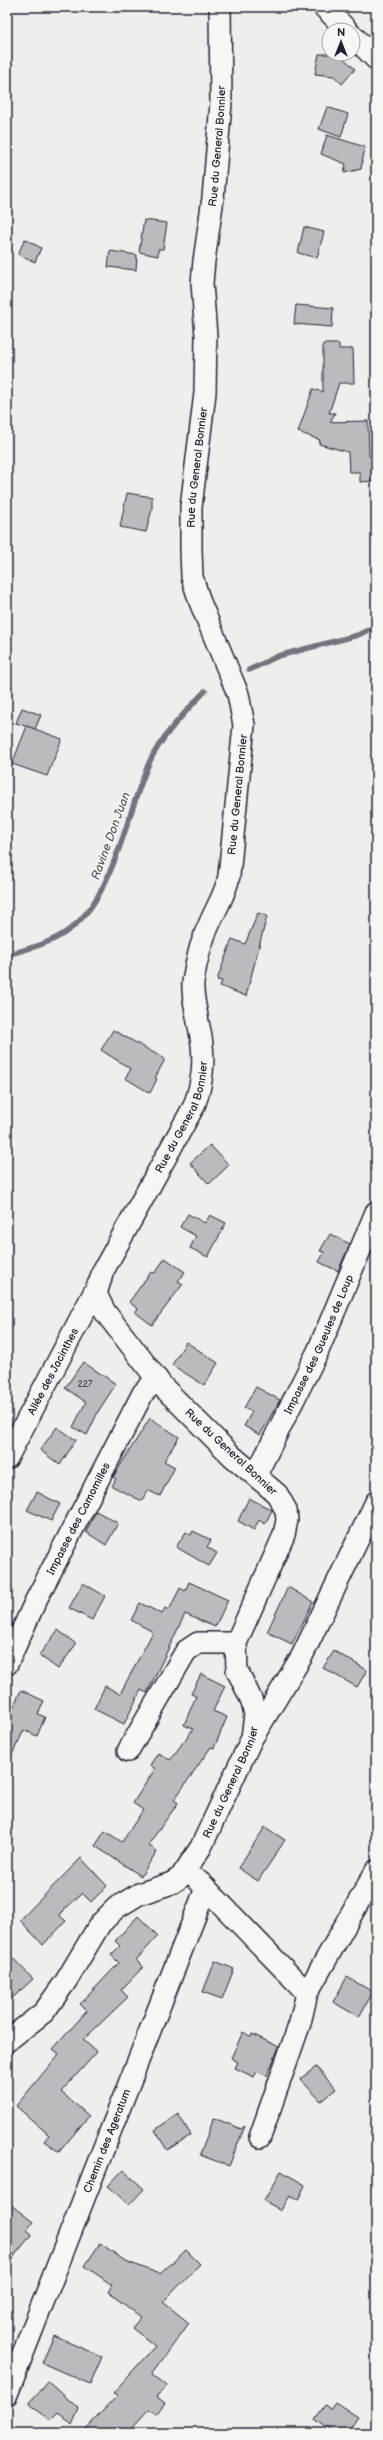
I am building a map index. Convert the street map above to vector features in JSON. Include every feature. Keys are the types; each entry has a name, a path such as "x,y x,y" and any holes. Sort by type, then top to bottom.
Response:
{"street":[{"name":"Rue du General Bonnier","path":"7,2041 44,2012 66,1981 100,1924 116,1908 139,1894 172,1883 188,1870 201,1847 252,1738 255,1714 251,1699 237,1670 236,1643 284,1535 287,1520 286,1510 277,1494 232,1456 157,1379 99,1303 96,1294 98,1285 194,1106 202,1086 204,1065 201,1036 194,1008 193,984 197,955 212,917 226,891 229,876 243,735 238,694 200,602 192,577 191,550 191,507 205,393 206,336 202,283 213,198 221,103 220,7"},
{"path":"324,7 339,22"},
{"path":"361,44 376,59"},
{"name":"Impasse des Gueules de Loup","path":"256,1475 318,1351 376,1212"},
{"name":"Allée des Jacinthes","path":"7,1458 98,1285"},
{"name":"Impasse des Camomilles","path":"7,1664 36,1600 143,1393 157,1379"},
{"path":"252,1738 302,1656 376,1502"},
{"path":"128,1751 186,1651 198,1643 236,1643"},
{"path":"188,1870 307,1993"},
{"path":"260,2137 300,2023 307,1993 376,1870"},
{"name":"Chemin des Ageratum","path":"7,2394 206,1888"}],"building":[{"path":"319,54 321,54 321,62 348,62 355,69 342,84 334,76 315,74"},
{"path":"327,107 348,114 341,137 319,129"},
{"path":"327,135 365,147 361,169 344,173 346,164 321,154"},
{"path":"144,220 167,223 163,249 158,249 158,256 139,252"},
{"path":"304,227 324,232 317,258 298,253"},
{"path":"25,239 41,248 35,262 18,254"},
{"path":"110,251 137,255 136,270 108,267"},
{"path":"296,305 333,308 332,327 294,324"},
{"path":"323,344 339,344 339,349 353,349 354,383 339,383 329,413 335,413 330,422 368,421 369,456 376,457 376,481 360,482 360,472 349,472 348,452 319,444 320,440 298,432 313,389 323,392"},
{"path":"127,493 152,497 152,509 146,532 120,527"},
{"path":"22,708 41,715 35,729 16,723"},
{"path":"27,726 62,739 47,776 12,764"},
{"path":"258,913 267,916 246,996 220,986 222,981 217,980 232,939 245,944"},
{"path":"113,1030 165,1059 155,1078 157,1079 150,1093 125,1078 131,1069 101,1050"},
{"path":"210,1145 229,1165 209,1184 190,1163"},
{"path":"188,1214 205,1223 210,1215 226,1223 208,1257 190,1248 196,1236 180,1227"},
{"path":"330,1234 350,1244 338,1271 319,1262 324,1252 320,1251"},
{"path":"165,1258 185,1272 178,1281 183,1284 152,1325 135,1312 138,1309 129,1302 151,1272 155,1273"},
{"path":"186,1342 218,1363 204,1385 172,1365"},
{"path":"83,1362 116,1384 99,1410 87,1435 73,1427 86,1402 65,1388"},
{"path":"256,1387 280,1400 260,1435 244,1426 252,1412 244,1408"},
{"path":"150,1418 179,1437 164,1461 175,1467 160,1496 147,1490 142,1501 112,1486 116,1479 113,1477"},
{"path":"57,1427 76,1440 60,1465 40,1450"},
{"path":"37,1492 60,1504 51,1521 27,1510"},
{"path":"249,1498 272,1510 265,1524 259,1520 254,1530 238,1521"},
{"path":"96,1511 118,1523 106,1545 86,1532"},
{"path":"193,1531 211,1540 207,1547 217,1553 209,1566 176,1547 186,1532 191,1535"},
{"path":"189,1582 228,1600 215,1627 185,1614 147,1693 141,1690 124,1724 94,1709 105,1686 120,1694 153,1632 131,1620 140,1603 162,1614 165,1608 169,1610 180,1588 185,1591"},
{"path":"83,1583 105,1596 92,1620 69,1608"},
{"path":"288,1587 313,1602 292,1644 267,1632"},
{"path":"58,1630 76,1644 58,1669 39,1655"},
{"path":"334,1651 367,1670 357,1687 323,1668"},
{"path":"201,1674 225,1686 213,1711 227,1717 214,1748 211,1747 174,1800 178,1803 148,1845 157,1851 141,1876 95,1846 105,1831 122,1842 143,1810 133,1803 155,1769 150,1765 158,1753 170,1760 193,1729 184,1725 196,1696 191,1694"},
{"path":"21,1690 44,1701 38,1714 45,1717 37,1736 24,1730 7,1765 7,1721"},
{"path":"265,1827 285,1840 258,1881 238,1868"},
{"path":"81,1858 107,1886 91,1902 82,1893 59,1915 66,1921 43,1945 20,1920"},
{"path":"138,1916 158,1936 136,1960 143,1967 121,1990 128,1997 83,2040 97,2052 61,2092 89,2116 59,2152 44,2141 49,2135 16,2106 59,2054 53,2049 87,2011 80,2004 119,1963 111,1955 120,1946 115,1941"},
{"path":"7,1952 33,1979 7,2003"},
{"path":"215,1961 234,1969 222,1999 203,1992"},
{"path":"347,1977 373,1992 359,2017 333,2002"},
{"path":"243,2032 251,2037 252,2034 279,2047 267,2076 257,2071 254,2077 235,2068 238,2062 231,2058"},
{"path":"316,2067 336,2089 321,2101 300,2079"},
{"path":"178,2114 191,2135 167,2150 155,2130"},
{"path":"214,2118 241,2129 245,2126 229,2166 200,2155"},
{"path":"123,2170 144,2189 129,2205 108,2186"},
{"path":"281,2171 305,2185 298,2200 290,2196 281,2210 264,2201"},
{"path":"7,2202 33,2222 27,2230 32,2234 7,2265"},
{"path":"100,2243 125,2261 160,2274 186,2250 200,2264 163,2302 189,2323 152,2374 167,2386 157,2397 165,2403 156,2414 149,2409 127,2433 82,2433 118,2395 113,2393 155,2346 132,2328 141,2317 108,2292 112,2285 85,2266"},
{"path":"54,2336 102,2357 90,2384 42,2363"},
{"path":"48,2381 79,2409 72,2425 58,2412 50,2420 29,2403"},
{"path":"335,2402 358,2417 347,2433 334,2433 315,2419 325,2405 330,2409"}],"waterway":[{"name":"Ravine Don Juan","path":"249,670 278,656 358,635 376,626"},
{"name":"Ravine Don Juan","path":"7,955 38,946 52,940 66,932 82,918 96,899 117,855 149,763 160,744 174,725 205,691"}]}
